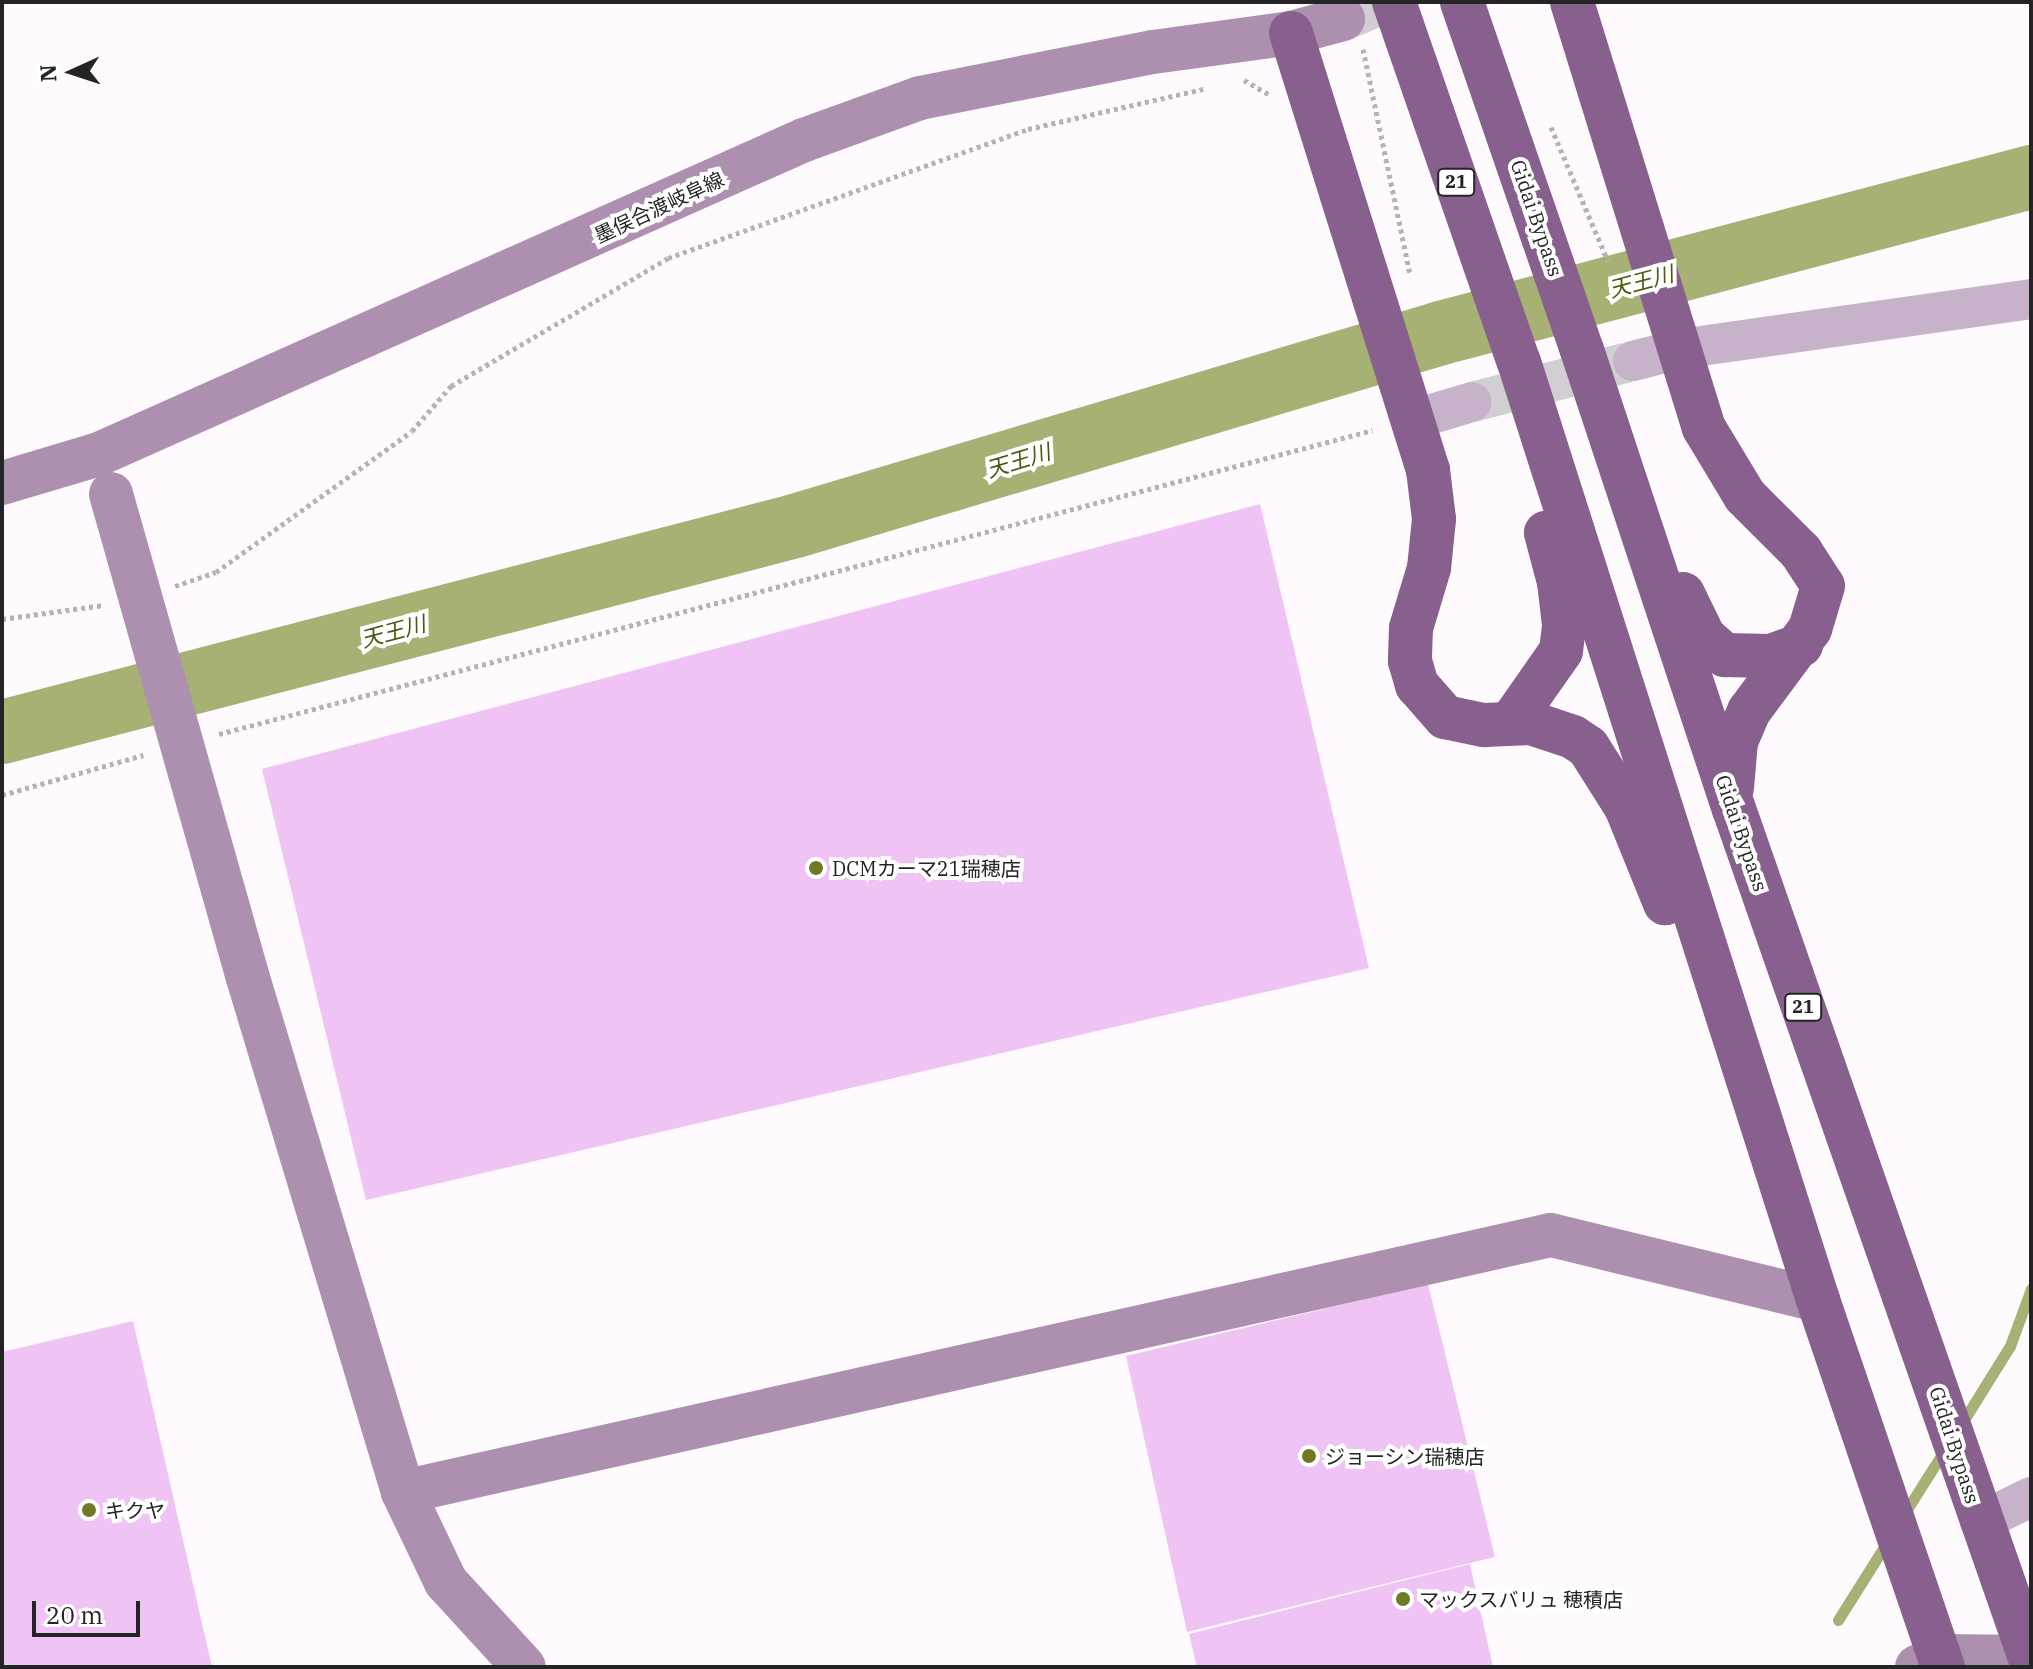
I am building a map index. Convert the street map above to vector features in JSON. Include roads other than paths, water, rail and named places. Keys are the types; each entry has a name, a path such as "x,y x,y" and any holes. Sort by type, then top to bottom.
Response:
{"highway":[{"name":"21","path":"1394,2 1519,362 1933,1663"},
{"name":"Gidai Bypass","path":"1462,2 2026,1660"},
{"path":"1572,2 1704,428 1721,464 1819,576 1823,586 1817,611 1801,645 1759,695 1740,730 1731,775 1734,809"},
{"path":"1291,33 1373,307 1415,419 1434,519 1429,568 1411,628 1410,661 1417,685 1445,717 1484,725 1512,721 1556,729 1588,747 1626,807 1670,916 1722,993"},
{"path":"1512,721 1552,670 1564,625 1559,582 1529,482 1525,437 1533,407"},
{"path":"1633,511 1657,534 1686,604 1713,648 1725,655 1759,658 1801,645"}],"street":[{"name":"墨俣合渡岐阜線","path":"2,483 105,474 804,140 920,98 1153,52 1291,33 1352,31"},
{"path":"1633,361 1677,338 2031,299"},
{"path":"1415,419 1472,402"},
{"path":"105,474 248,978 403,1492 446,1582 524,1667"},
{"path":"403,1492 1551,1235 1818,1300"},
{"path":"1980,1522 2031,1497"},
{"path":"1933,1663 2026,1660"}],"waterway":[{"name":"天王川","path":"2,732 795,526 1441,333 2031,177"},
{"path":"1962,1423 2010,1346 2031,1289"},
{"path":"1904,1514 1944,1451"},
{"path":"1838,1620 1889,1539"}],"tunnel":[{"path":"1343,19 1383,2"},
{"path":"1472,402 1633,361"}],"place":[{"name":"DCMカーマ21瑞穂店","path":"816,868"},
{"name":"ジョーシン瑞穂店","path":"1309,1456"},
{"name":"キクヤ","path":"89,1510"},
{"name":"マックスバリュ 穂積店","path":"1403,1599"}]}
